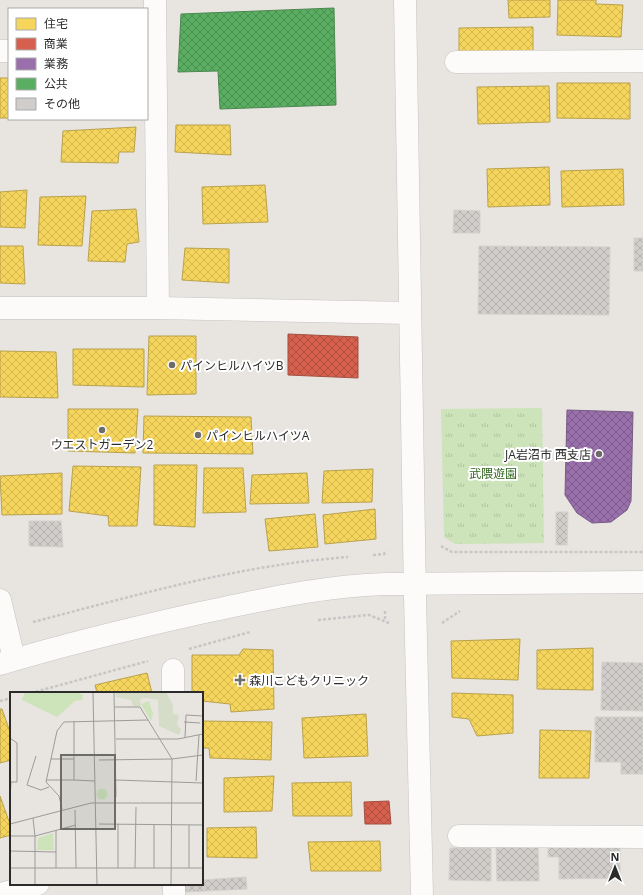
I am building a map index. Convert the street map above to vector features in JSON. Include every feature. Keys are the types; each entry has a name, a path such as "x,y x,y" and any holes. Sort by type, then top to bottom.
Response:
{"street":[{"path":"155,0 152,51 158,308"},
{"path":"404,0 422,895"},
{"path":"456,62 643,61"},
{"path":"0,308 158,308 410,313"},
{"path":"0,600 7,661 136,627 292,593 356,585 643,582"},
{"path":"173,670 173,692"},
{"path":"459,836 643,837"},
{"path":"0,894 34,885"}],"path":[{"path":"311,621 369,614 396,626 439,625 462,610"},
{"path":"186,650 252,632"},
{"path":"35,692 149,660"},
{"path":"0,702 10,698"}],"green space":[{"name":"武隈遊園","path":"542,408 544,543 455,544 444,537 441,409"}],"building: 住宅":[{"path":"508,0 550,0 550,17 509,18"},
{"path":"558,0 596,0 596,4 623,5 621,37 557,35"},
{"path":"533,27 533,55 459,55 459,28"},
{"path":"0,78 8,78 8,118 0,118"},
{"path":"557,83 630,83 630,119 557,118"},
{"path":"549,86 550,122 478,124 477,87"},
{"path":"176,125 230,125 231,155 175,152"},
{"path":"136,127 134,152 119,152 118,163 61,162 63,131"},
{"path":"549,167 550,205 488,207 487,169"},
{"path":"623,169 624,205 562,207 561,171"},
{"path":"265,185 268,222 203,224 202,187"},
{"path":"27,190 25,228 0,227 0,192"},
{"path":"86,196 82,246 38,245 40,197"},
{"path":"136,209 139,242 127,244 125,262 88,261 92,211"},
{"path":"0,246 23,246 25,284 0,283"},
{"path":"185,248 229,249 229,283 182,280"},
{"name":"パインヒルハイツB","path":"149,336 196,336 196,394 147,395"},
{"path":"73,349 144,349 144,387 73,385"},
{"path":"0,351 56,352 58,398 0,397"},
{"name":"ウエストガーデン2","path":"68,409 138,409 135,453 68,451"},
{"name":"パインヒルハイツA","path":"144,416 251,417 253,454 143,453"},
{"path":"154,465 197,465 195,527 154,525"},
{"path":"73,466 141,467 137,526 109,526 108,516 69,511"},
{"path":"204,468 243,468 246,512 203,513"},
{"path":"373,469 372,502 322,503 324,471"},
{"path":"62,473 62,514 2,515 0,476"},
{"path":"307,473 309,503 250,504 252,475"},
{"path":"375,509 376,539 325,544 323,515"},
{"path":"315,514 318,547 269,551 265,519"},
{"path":"520,639 518,680 452,678 451,641"},
{"path":"593,648 593,690 537,689 537,650"},
{"path":"243,649 273,650 274,709 231,712 230,704 203,701 203,692 192,692 192,655 239,655"},
{"path":"147,673 152,692 97,692 95,685"},
{"path":"452,693 513,695 513,733 477,736 469,719 452,717"},
{"path":"0,709 2,709 10,732 10,760 0,763"},
{"path":"366,714 368,756 304,758 302,718"},
{"path":"203,721 272,722 271,760 210,758 209,748 203,748"},
{"path":"540,730 591,731 589,778 539,778"},
{"path":"274,776 272,811 224,812 224,778"},
{"path":"351,782 352,816 293,816 292,783"},
{"path":"0,796 10,824 10,835 0,838"},
{"path":"256,827 257,858 207,857 207,828"},
{"path":"380,841 381,871 311,871 308,842"}],"building: 商業":[{"path":"288,334 358,337 358,378 288,375"},
{"path":"389,801 391,824 365,824 364,802"}],"building: 業務":[{"name":"JA岩沼市 西支店","path":"567,410 633,412 631,501 627,510 611,522 592,523 577,513 565,495"}],"building: 公共":[{"path":"334,8 336,105 220,109 218,71 178,72 181,14"}],"building: その他":[{"path":"454,210 480,211 480,233 453,233"},
{"path":"634,238 643,238 643,271 634,271"},
{"path":"479,246 610,247 609,315 478,314"},
{"path":"556,512 568,512 567,545 556,545"},
{"path":"29,521 61,521 63,547 29,546"},
{"path":"602,662 643,663 643,711 601,710"},
{"path":"595,717 643,717 643,774 621,774 621,762 595,762"},
{"path":"620,842 620,878 559,879 559,857 548,857 548,843"},
{"path":"496,843 538,843 539,881 497,881"},
{"path":"450,848 491,848 491,881 449,880"},
{"path":"246,877 247,889 185,892 184,885 203,885 203,880"}],"place":[{"name":"パインヒルハイツB","path":"172,365"},
{"name":"ウエストガーデン2","path":"102,430"},
{"name":"パインヒルハイツA","path":"198,435"},
{"name":"JA岩沼市 西支店","path":"599,454"},
{"name":"森川こどもクリニック","path":"240,680"}]}
